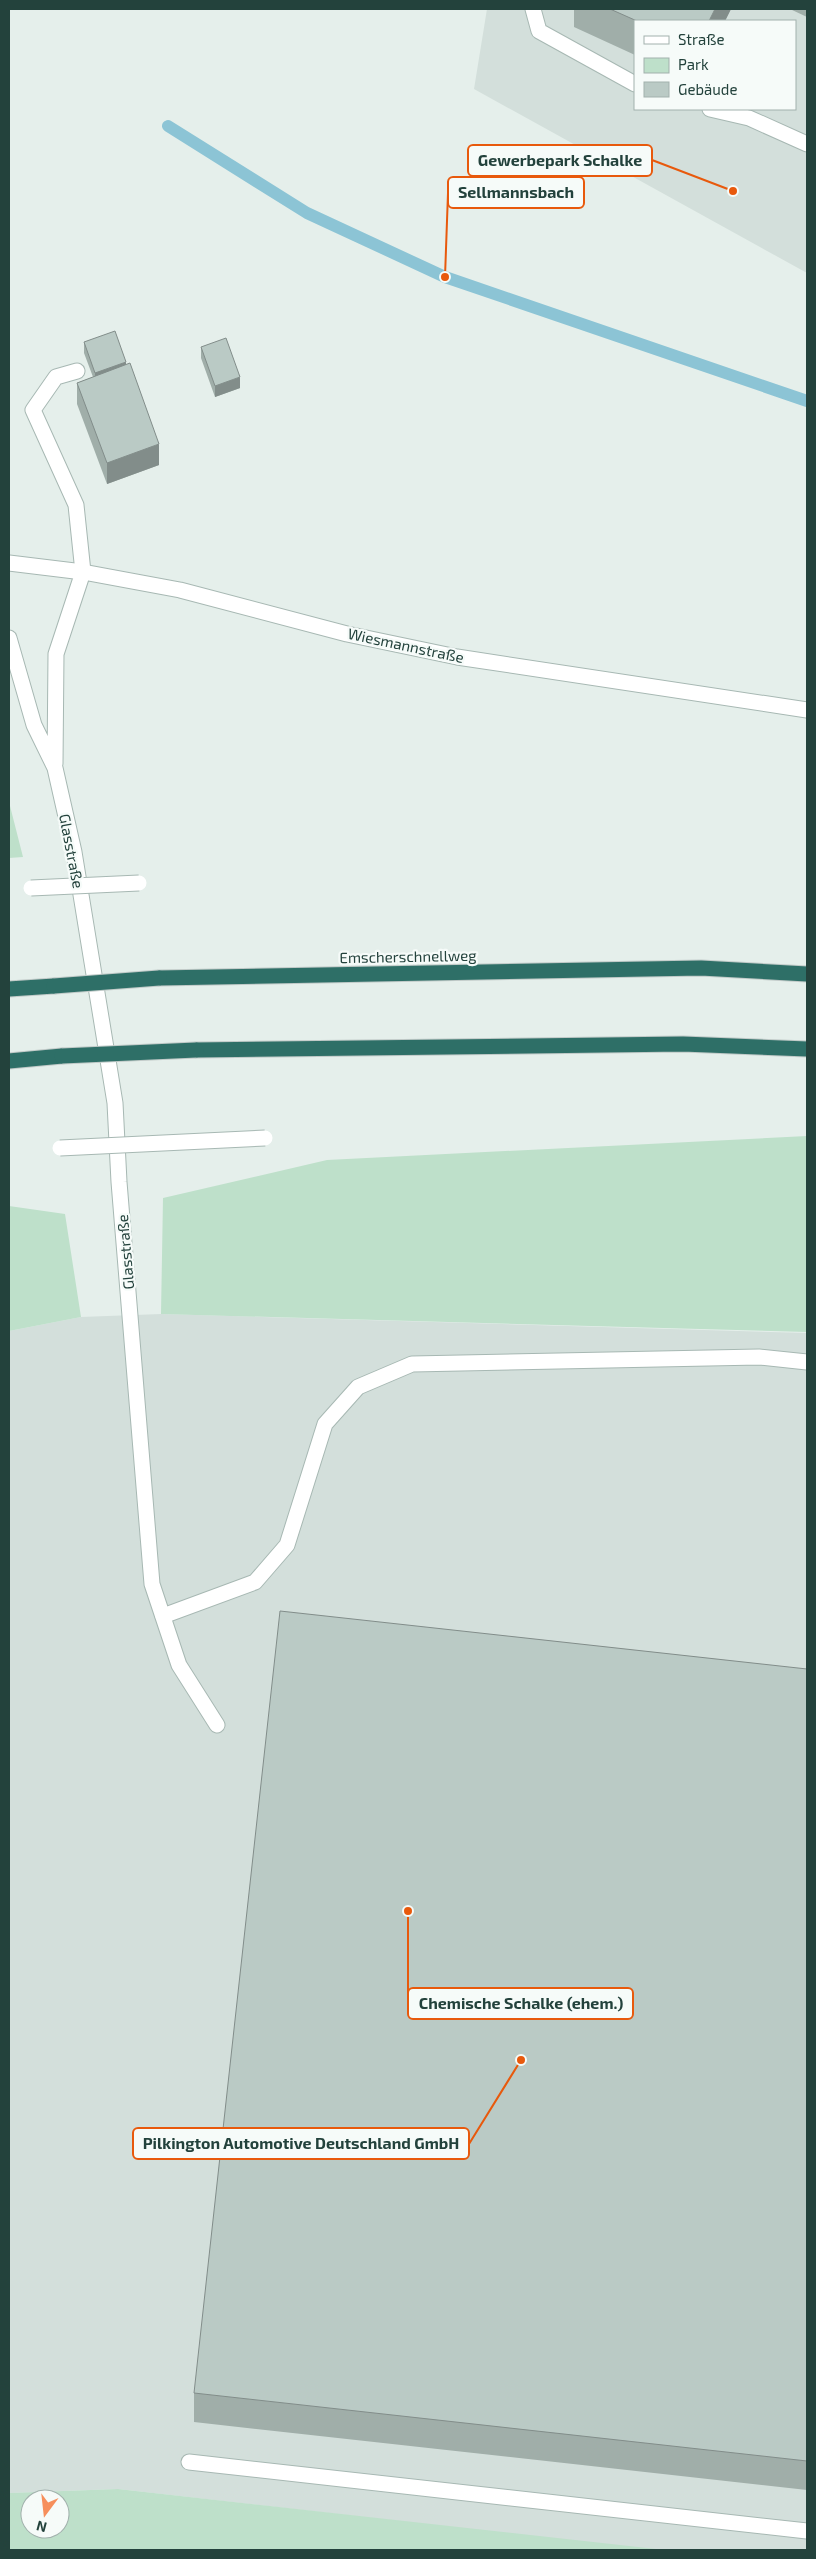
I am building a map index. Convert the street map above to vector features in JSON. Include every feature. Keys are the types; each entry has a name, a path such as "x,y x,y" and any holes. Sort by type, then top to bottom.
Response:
{"highway":[{"name":"Emscherschnellweg","path":"9,989 159,978 702,968 807,974"},
{"path":"9,1061 62,1056 196,1050 683,1044 807,1049"}],"street":[{"path":"532,9 539,31 634,83"},
{"path":"714,110 749,118 807,144"},
{"path":"77,371 56,377 33,410 76,505 83,572"},
{"name":"Wiesmannstraße","path":"9,563 83,572 180,590 347,634 457,657 807,710"},
{"name":"Glasstraße","path":"83,572 56,654 55,768 74,852 115,1104 120,1192 152,1584 179,1665 216,1725"},
{"name":"Glasstraße","path":"9,638 34,725 55,768"},
{"path":"31,888 138,883"},
{"path":"60,1148 265,1138"},
{"path":"163,1616 255,1582 287,1544 325,1424 358,1387 412,1364 759,1357 807,1362"},
{"path":"189,2462 807,2531"}],"shaded area":[{"path":"487,9 807,9 807,273 474,89"},
{"path":"161,1314 807,1333 807,2550 651,2550 118,2489 70,2491 70,2489 20,2489 20,2493 9,2493 9,1331 81,1317"}],"green space":[{"path":"9,802 23,857 9,858"},
{"path":"807,1136 807,1332 161,1314 163,1198 327,1160"},
{"path":"9,1206 65,1214 81,1317 9,1331"},
{"path":"118,2489 665,2550 9,2550 9,2493 20,2493 20,2539 70,2539 70,2491"}],"building":[{"path":"610,9 715,9 710,20 635,20"},
{"path":"115,331 126,362 95,373 84,342"},
{"path":"226,338 240,377 215,386 201,347"},
{"path":"130,363 159,444 107,463 77,383"},
{"path":"280,1611 807,1669 807,2461 194,2393"}],"waterway":[{"path":"168,126 307,213 445,277 807,401"}],"place":[{"name":"Gewerbepark Schalke","path":"733,191"},
{"name":"Sellmannsbach","path":"445,277"},
{"name":"Chemische Schalke (ehem.)","path":"408,1911"},
{"name":"Pilkington Automotive Deutschland GmbH","path":"521,2060"}]}
